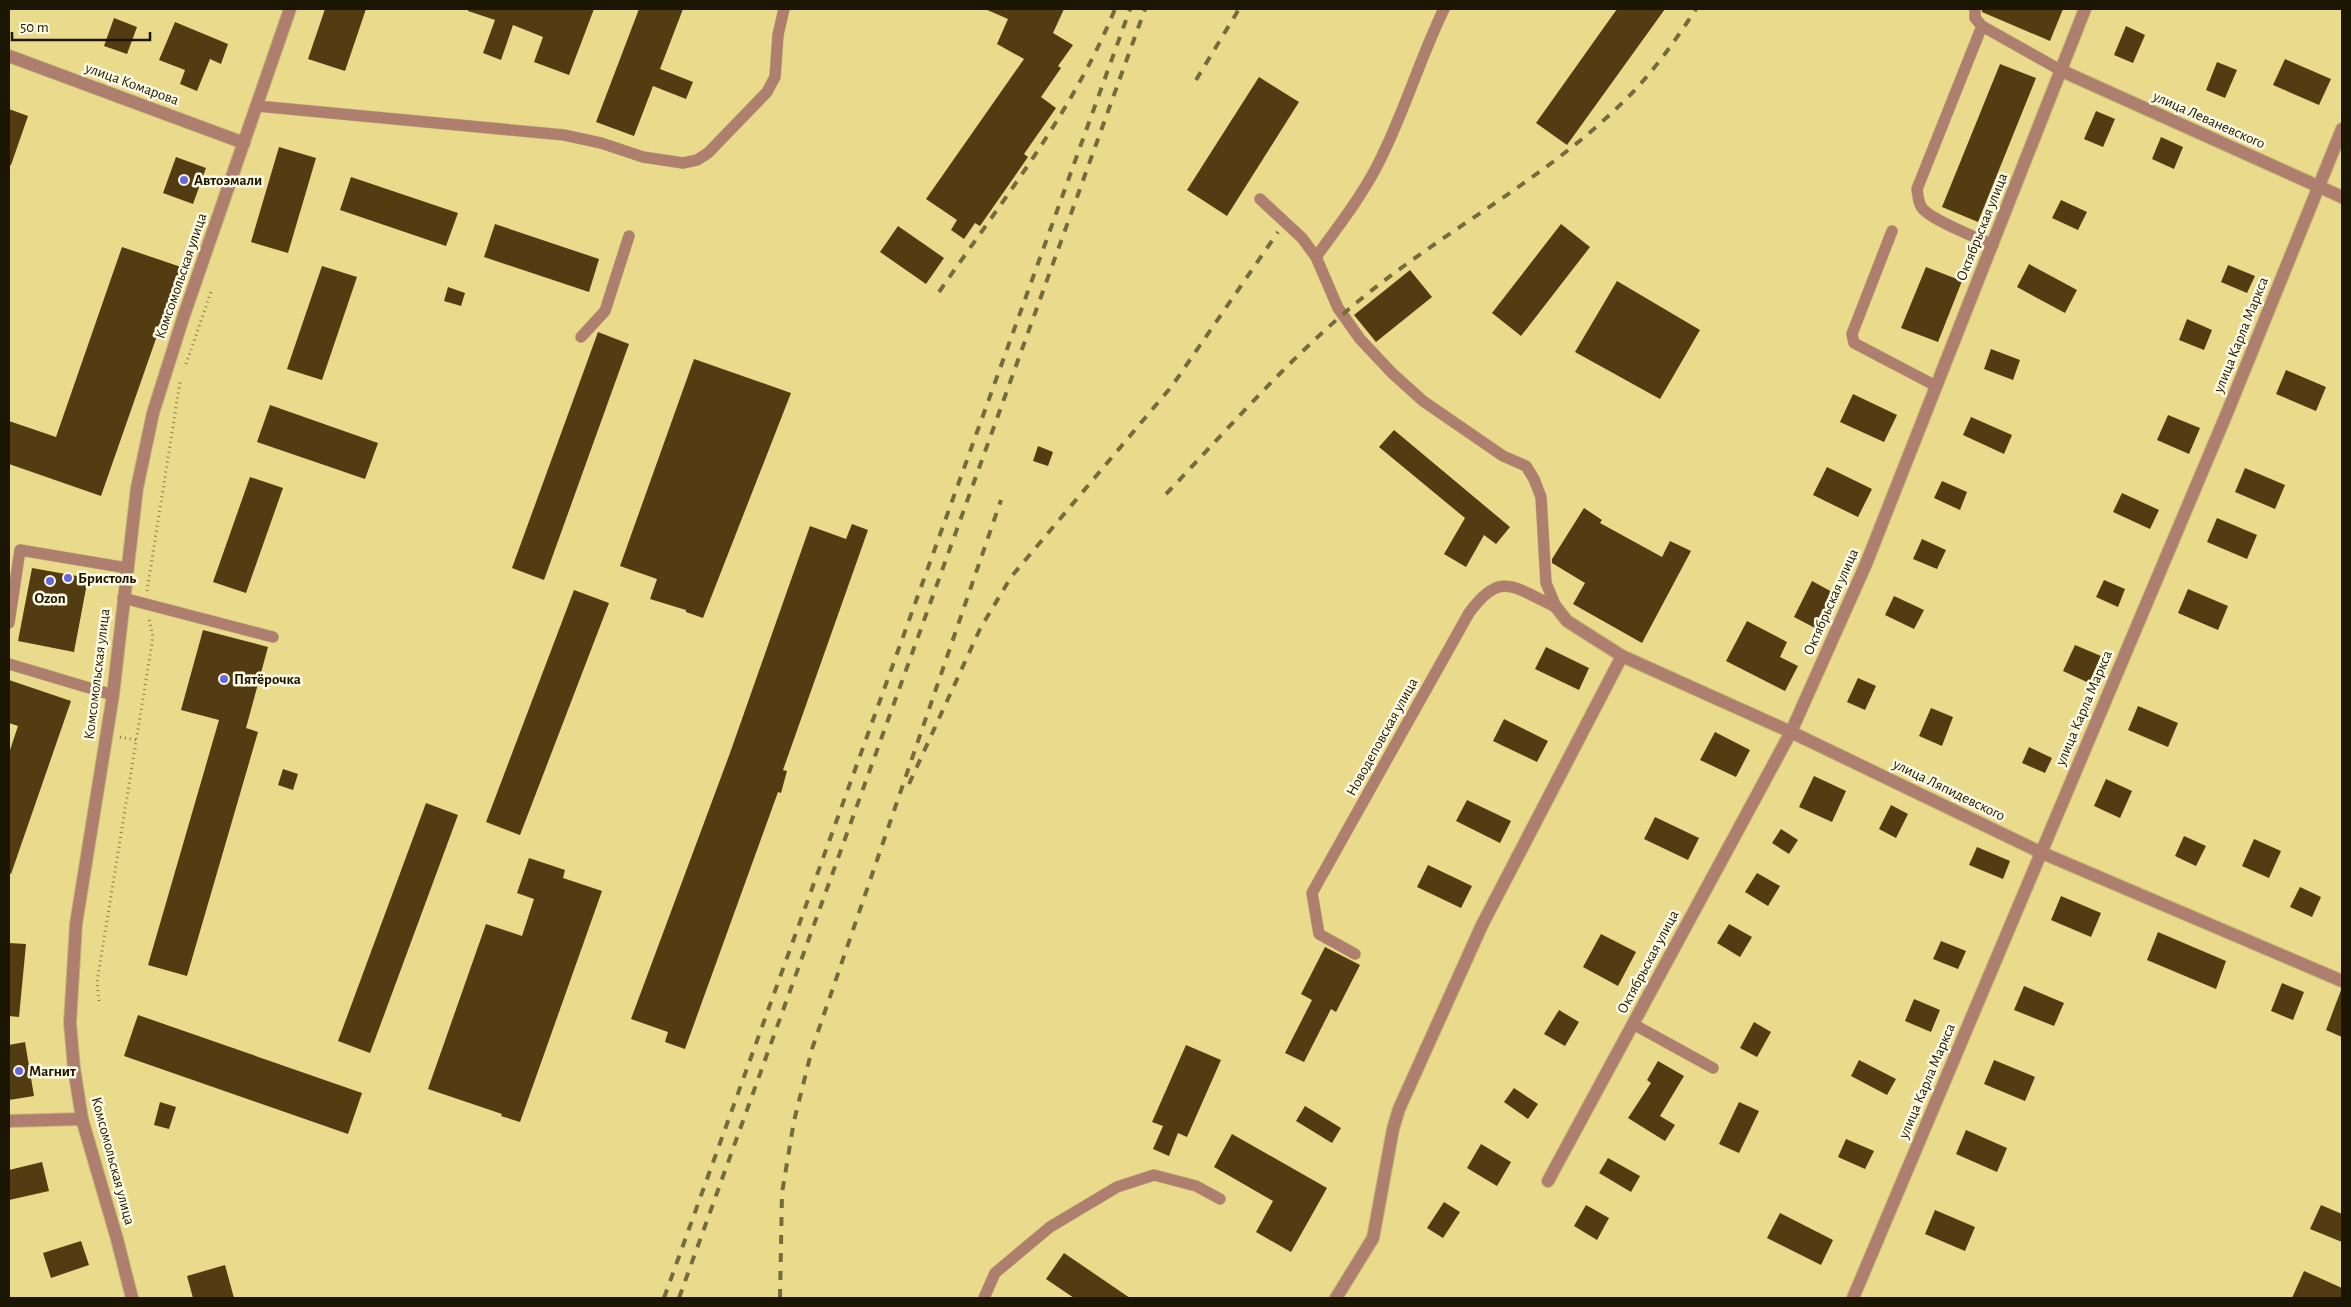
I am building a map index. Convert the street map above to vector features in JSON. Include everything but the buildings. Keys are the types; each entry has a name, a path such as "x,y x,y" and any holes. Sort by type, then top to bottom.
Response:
{"street":[{"name":"Комсомольская улица","path":"132,1298 82,1119 70,1023 76,924 113,695 137,488 153,413 183,318 258,106 290,9"},
{"name":"Октябрьская улица","path":"1548,1181 1791,732 1866,564 2085,9"},
{"name":"улица Комарова","path":"9,56 244,143"},
{"name":"улица Леваневского","path":"2062,71 2342,197"},
{"name":"улица Карла Маркса","path":"1853,1298 2227,413 2342,129"},
{"name":"улица Ляпидевского","path":"1556,606 1567,621 1622,656 1791,732 2040,852 2342,981"},
{"path":"1336,1298 1373,1238 1392,1129 1407,1091 1482,925 1622,656"},
{"path":"9,1121 82,1119"}],"lane":[{"path":"258,106 564,135 601,143 643,157 683,163 697,160 708,153 766,92 775,77 778,35 784,9"},
{"path":"1316,257 1350,211 1376,167 1408,98 1444,9"},
{"path":"1974,9 1975,18 1982,26 2062,71"},
{"path":"1982,26 1918,189 1918,198 1923,209 1933,216 1993,245"},
{"path":"1260,199 1302,238 1316,257 1338,308 1360,339 1392,373 1423,401 1503,456 1526,466 1534,479 1541,497 1546,583 1556,606"},
{"path":"1892,231 1852,334 1854,343 1936,386"},
{"path":"581,337 604,311 629,236"},
{"path":"9,623 20,550 127,568"},
{"name":"Новодеповская улица","path":"1355,954 1319,934 1312,893 1469,613 1488,590 1498,586 1510,586 1556,606"},
{"path":"123,598 273,637"},
{"path":"9,664 113,695"},
{"path":"1633,1024 1713,1068"},
{"path":"984,1298 996,1273 1050,1227 1117,1187 1154,1175 1196,1186 1220,1199"}],"path":[{"path":"186,366 211,292"},
{"path":"99,1001 98,982 153,638 145,603 183,374"}],"railway":[{"path":"939,292 1011,190 1057,120 1079,84 1115,9"},
{"path":"664,1298 1130,9"},
{"path":"679,1298 1145,9"},
{"path":"1196,80 1239,9"},
{"path":"1166,494 1260,393 1335,321 1427,249 1529,179 1594,129 1644,80 1696,9"},
{"path":"909,784 980,629 1011,577 1172,386 1278,232"},
{"path":"780,1298 782,1193 794,1121 812,1049 1001,500"}],"place":[{"name":"Автоэмали","path":"184,180"},
{"name":"Бристоль","path":"68,578"},
{"name":"Ozon","path":"50,581"},
{"name":"Пятёрочка","path":"224,679"},
{"name":"Магнит","path":"19,1071"}]}
